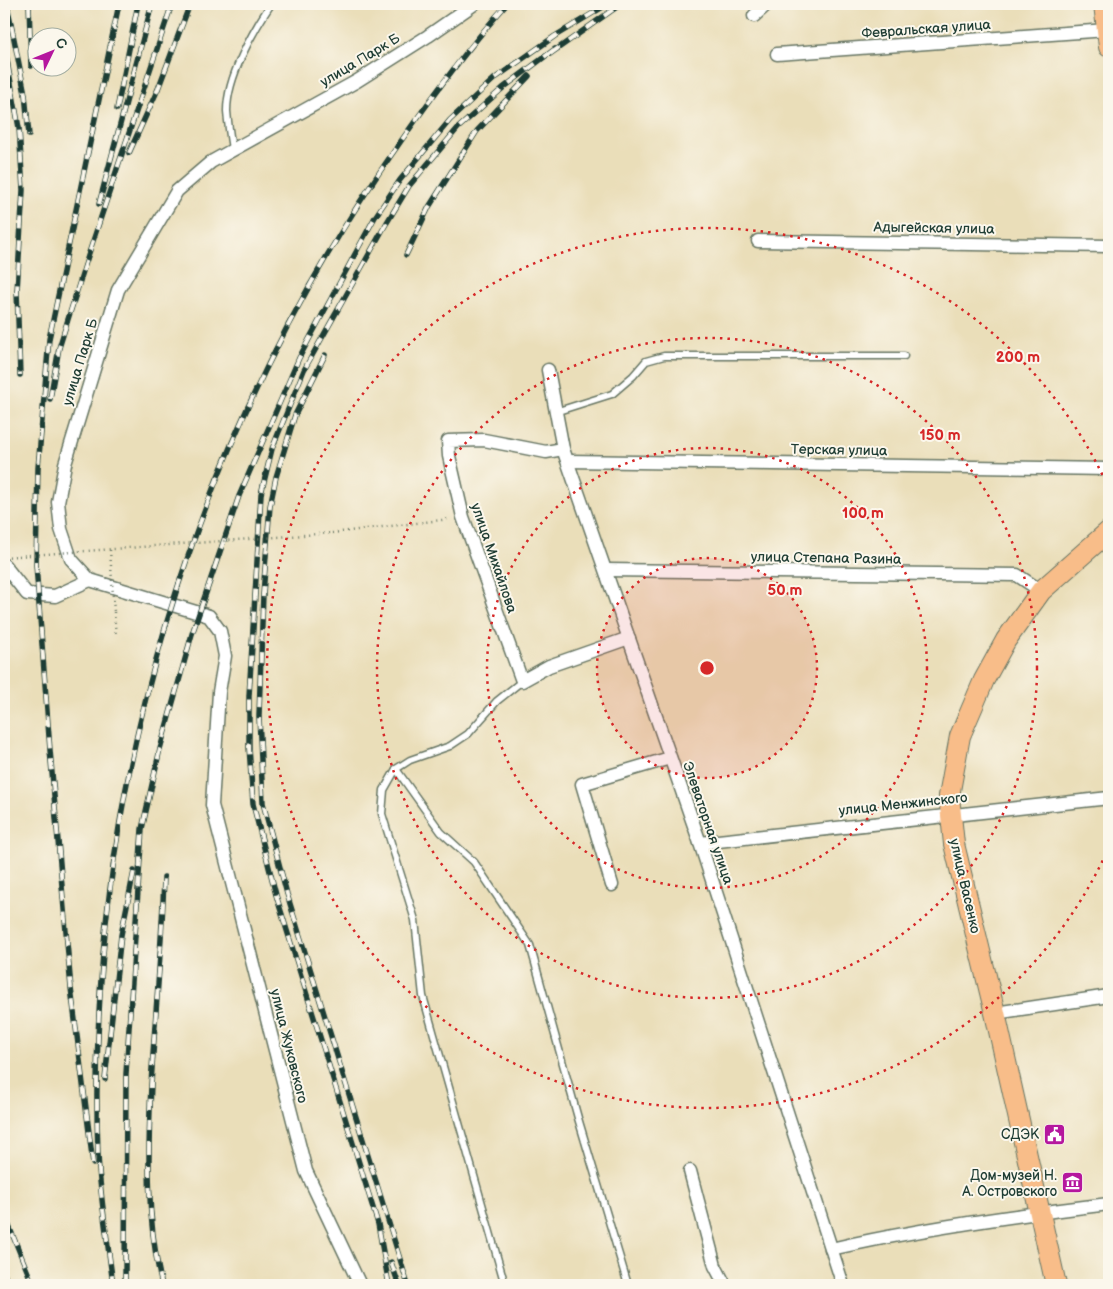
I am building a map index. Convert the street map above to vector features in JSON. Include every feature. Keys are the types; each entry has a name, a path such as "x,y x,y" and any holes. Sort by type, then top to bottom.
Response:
{"main road":[{"path":"1104,4 1108,38"},
{"name":"улица Васенко","path":"1056,1285 996,1013 954,844 949,796 960,736 984,680 1006,640 1041,591 1109,531"}],"street":[{"name":"улица Парк Б","path":"90,580 71,559 61,529 58,502 65,464 118,290 177,191 211,162 357,81 474,4"},
{"path":"754,16 767,4"},
{"name":"Февральская улица","path":"776,54 1108,38"},
{"name":"Адыгейская улица","path":"758,241 1109,246"},
{"name":"Элеваторная улица","path":"548,370 563,448 700,843 843,1285"},
{"name":"улица Михайлова","path":"522,681 463,517 449,456 448,441 484,440 546,452 563,448"},
{"name":"Терская улица","path":"568,461 1109,469"},
{"path":"4,565 27,594 55,596 90,580"},
{"name":"улица Степана Разина","path":"606,570 1017,575 1041,591"},
{"name":"улица Жуковского","path":"90,580 209,616 220,631 225,656 220,692 212,805 306,1171 360,1285"},
{"path":"522,681 548,666 629,638"},
{"path":"612,885 582,784 670,758"},
{"name":"улица Менжинского","path":"700,843 1109,798"},
{"path":"996,1013 1109,996"},
{"path":"690,1171 714,1266 725,1285"},
{"path":"831,1249 865,1241 1041,1212 1109,1204"}],"lane":[{"path":"232,149 227,110 232,81 259,22 271,4"},
{"path":"555,412 612,394 633,376 646,361 664,356 904,356"},
{"path":"506,1285 423,996 415,920 382,814 384,790 396,769 410,760 450,746 468,734 497,701 522,681"},
{"path":"396,769 440,832 474,862 530,945 628,1285"}],"path":[{"path":"4,557 332,533 463,517"},
{"path":"110,550 116,636"}],"railway":[{"path":"7,4 25,94 29,135"},
{"path":"29,4 30,28"},
{"path":"93,1164 71,988 50,750 36,565 38,468 49,339 119,4"},
{"path":"117,109 138,4"},
{"path":"99,204 152,4"},
{"path":"50,399 59,348 172,4"},
{"path":"129,153 158,89 190,4"},
{"path":"113,1285 102,1203 98,1154 99,1019 111,885 133,753 167,623 210,496 264,373 328,254 401,141 426,106 465,54 507,4"},
{"path":"125,1285 126,1074 142,829 160,749 192,634 239,496 299,358 375,217 400,180 450,120 494,79 555,36 608,4"},
{"path":"550,54 621,4"},
{"path":"4,44 19,128 23,190 17,291 20,375"},
{"path":"389,1285 378,1224 276,895 253,804 249,747 249,696 261,494 272,449 304,370 409,186 458,128 503,88 555,49"},
{"path":"406,255 429,207 477,131 529,76"},
{"path":"325,355 295,415 276,477 270,506 263,594 259,716 263,803 287,894 408,1285"},
{"path":"105,1079 121,935 134,871"},
{"path":"162,1285 153,1236 149,1185 149,1135 164,877"},
{"path":"4,1214 33,1285"},
{"path":"391,1262 399,1285"},
{"path":"4,1273 7,1285"}],"place":[{"name":"СДЭК","path":"1055,1134"},
{"name":"Дом-музей Н. А. Островского","path":"1073,1183"}]}
